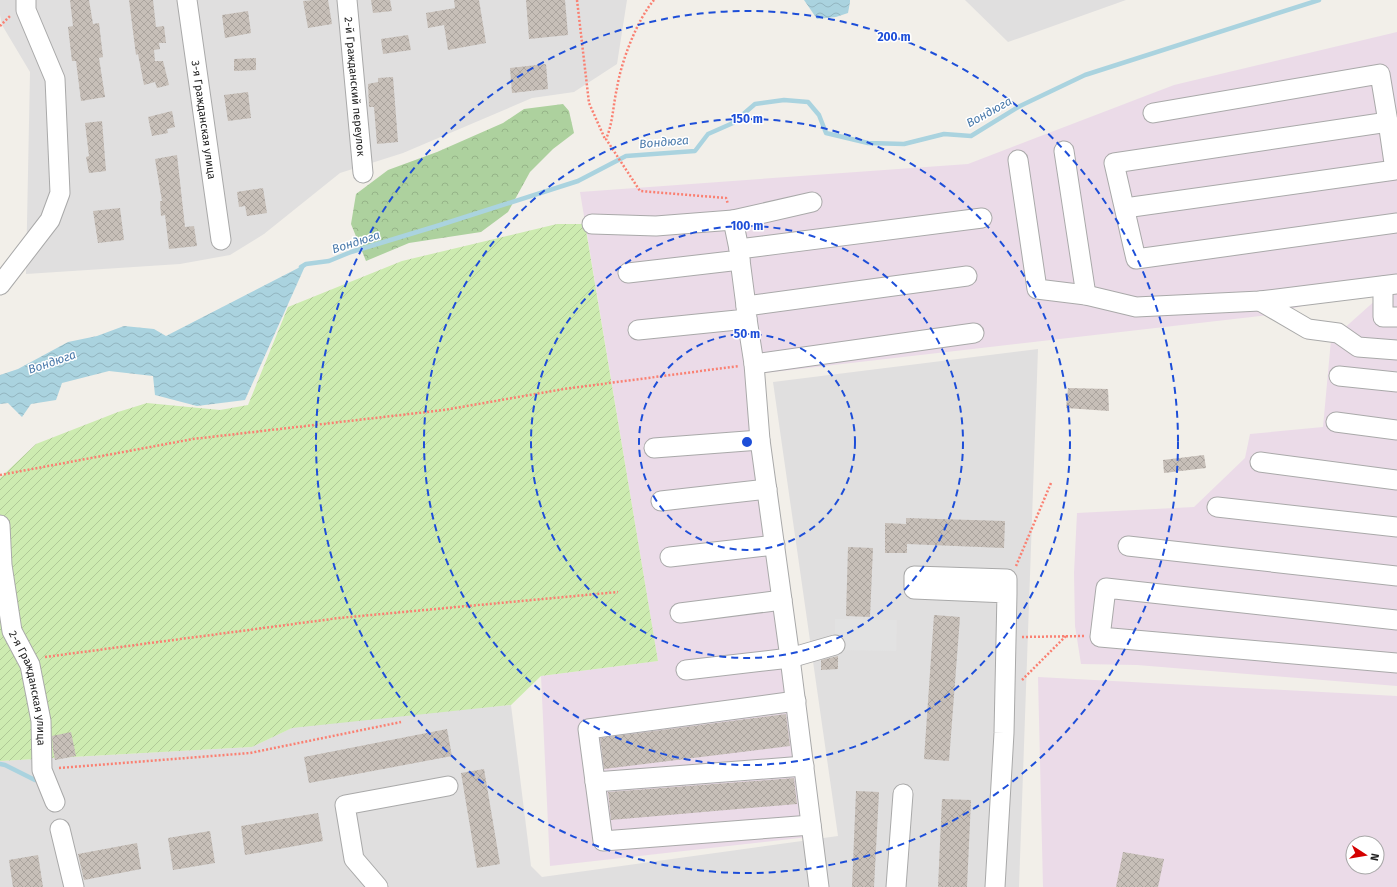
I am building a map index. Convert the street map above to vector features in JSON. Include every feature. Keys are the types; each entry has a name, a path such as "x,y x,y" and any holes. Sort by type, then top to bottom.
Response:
{"street":[{"path":"0,285 50,220 60,193 55,79 26,10 26,0"},
{"name":"3-я Гражданская улица","path":"187,0 221,240"},
{"name":"2-й Гражданский переулок","path":"347,0 363,173"},
{"path":"1125,208 1396,175 1380,74 1153,113"},
{"path":"1388,122 1114,163 1136,259 1397,223"},
{"path":"1064,151 1086,294"},
{"path":"1018,160 1037,289 1086,294 1136,307 1260,301 1390,285 1383,317 1397,317"},
{"path":"592,224 656,226 733,220 812,202"},
{"path":"628,273 740,254 982,218"},
{"path":"733,220 740,254 746,312 754,364 760,440 796,701 819,887"},
{"path":"638,330 967,276"},
{"path":"1260,301 1308,329 1338,333 1358,347 1397,350"},
{"path":"754,364 974,333"},
{"path":"1339,376 1397,382"},
{"path":"1336,422 1397,430"},
{"path":"654,448 760,440"},
{"path":"1260,462 1397,480"},
{"path":"661,501 767,489"},
{"path":"1216,507 1397,527"},
{"name":"2-я Гражданская улица","path":"0,525 2,565 12,631 30,665 41,721 42,770 55,802"},
{"path":"670,557 775,545"},
{"path":"1128,546 1397,576"},
{"path":"996,887 1004,733 1007,586"},
{"path":"1397,620 1106,588 1100,637 1397,663"},
{"path":"680,613 782,600"},
{"path":"686,670 790,658 835,645"},
{"path":"796,701 588,729 603,841 811,825"},
{"path":"595,782 804,766"},
{"path":"378,887 354,859 345,805 448,786"},
{"path":"896,887 903,794"},
{"path":"60,829 74,887"}],"path":[{"path":"577,0 589,102 606,139 640,191 726,198 733,220"},
{"path":"606,139 610,131 617,87 626,55 647,9 654,0"},
{"path":"0,475 194,439 444,410 564,389 754,364"},
{"path":"1007,586 1051,483"},
{"path":"27,660 339,618 618,592"},
{"path":"1020,686 1022,680 1066,636"},
{"path":"1005,637 1100,637"},
{"path":"42,770 250,753 401,722"}],"shaded area":[{"path":"0,0 627,0 617,64 574,92 532,98 403,153 340,173 264,234 230,255 180,264 26,274 30,72 2,25"},
{"path":"965,0 1126,0 1008,42"},
{"path":"1397,32 1397,280 1269,315 756,374 817,836 550,866 541,676 658,661 580,192 968,164 1174,85"},
{"path":"1397,281 1397,686 1137,665 1081,664 1075,626 1074,573 1077,513 1194,507 1245,458 1250,434 1323,427 1331,340"},
{"path":"1038,349 1019,887 0,887 0,761 252,747 298,725 511,705 531,866 542,877 838,836 773,382"},
{"path":"835,619 897,620 896,651 835,650"},
{"path":"1038,677 1397,696 1397,887 1043,887"}],"green space":[{"path":"563,104 569,111 574,133 553,149 530,172 508,212 481,232 409,243 366,261 351,224 356,194 388,170 437,152 503,123 524,109"},
{"path":"557,224 585,224 658,661 541,676 511,705 292,728 252,747 0,761 0,478 36,444 118,412 147,403 220,410 248,405 288,307 402,261"}],"water":[{"path":"804,0 850,0 850,2 848,13 836,17 817,19"},
{"path":"306,264 245,400 197,406 155,395 153,376 109,371 62,383 56,400 31,404 22,417 8,403 0,404 0,375 18,369 68,342 97,336 124,326 154,329 166,336"}],"building":[{"path":"70,0 89,0 93,24 99,23 103,57 99,58 105,97 81,101 76,61 72,61 68,27 73,26"},
{"path":"129,0 153,0 156,27 164,26 166,43 159,43 160,49 154,50 155,61 163,61 169,85 157,88 155,82 144,85 138,54 136,55"},
{"path":"328,0 332,24 308,28 303,1"},
{"path":"371,0 390,0 392,11 373,13"},
{"path":"454,0 479,0 486,43 448,50 444,25 428,28 426,13 455,8"},
{"path":"526,0 565,0 568,35 529,39"},
{"path":"248,11 251,33 225,38 222,15"},
{"path":"408,35 411,50 383,54 381,39"},
{"path":"256,58 256,70 234,71 234,59"},
{"path":"546,64 548,89 512,93 510,68"},
{"path":"393,77 398,142 377,144 374,107 369,107 368,84 378,82 378,78"},
{"path":"248,92 251,118 228,121 224,95"},
{"path":"172,111 175,127 167,129 168,133 152,136 148,117"},
{"path":"102,121 106,171 89,173 86,157 89,156 85,123"},
{"path":"177,155 185,227 194,226 197,246 169,249 165,215 161,216 160,201 162,201 155,159"},
{"path":"263,188 267,213 247,216 245,206 239,207 237,192"},
{"path":"120,208 124,240 98,243 93,211"},
{"path":"1068,388 1108,389 1109,411 1066,408"},
{"path":"1204,455 1206,468 1164,473 1163,460"},
{"path":"906,518 1005,521 1004,548 907,544 907,553 885,553 885,523 906,524"},
{"path":"848,547 873,548 870,617 846,616"},
{"path":"934,615 960,617 949,761 924,759"},
{"path":"838,656 838,669 821,670 821,660"},
{"path":"786,714 790,746 604,769 600,738"},
{"path":"447,729 452,756 309,783 304,757"},
{"path":"71,732 76,756 55,760 52,736"},
{"path":"484,769 500,864 477,868 461,773"},
{"path":"794,778 797,804 611,820 608,792"},
{"path":"856,791 879,792 874,887 852,887"},
{"path":"942,799 971,800 967,887 938,887"},
{"path":"318,813 323,841 245,855 241,826"},
{"path":"210,831 215,863 173,870 168,838"},
{"path":"137,843 141,869 84,880 78,854"},
{"path":"1123,852 1164,859 1158,887 1116,887"},
{"path":"38,855 43,887 13,887 9,860"}],"waterway":[{"name":"Вондюга","path":"301,267 306,264 329,261 351,252 578,181 626,156 695,151 708,134 733,123 755,104 784,100 808,102 819,115 826,133 868,143 904,144 944,134 971,136 1020,106 1085,75 1319,0"},
{"path":"0,764 35,780"}]}
